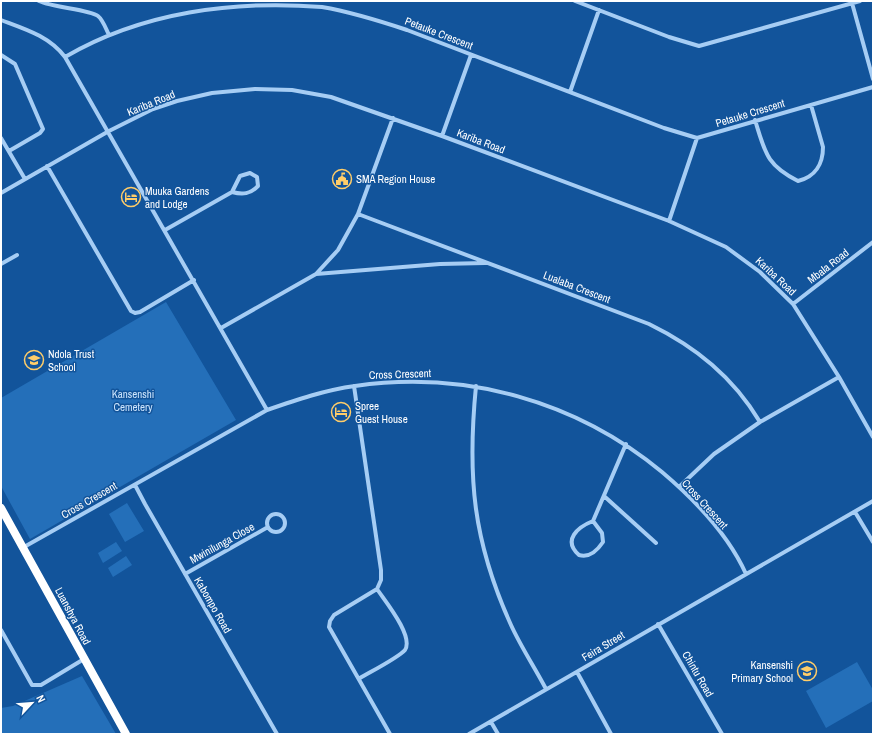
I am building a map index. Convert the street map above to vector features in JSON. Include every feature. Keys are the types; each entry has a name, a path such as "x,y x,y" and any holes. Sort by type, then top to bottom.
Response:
{"highway":[{"name":"Luanshya Road","path":"1,508 24,547 84,660 126,734"}],"street":[{"path":"39,1 51,6 96,14 100,18 109,35"},
{"path":"575,1 669,37 699,46 860,1"},
{"name":"Petauke Crescent","path":"65,57 131,25 178,12 251,2 314,6 337,10 389,24 664,128 697,138 873,87"},
{"path":"852,3 873,79"},
{"path":"570,92 599,10"},
{"path":"1,20 45,38 54,44 65,57 109,131 268,410"},
{"path":"1,55 15,64 43,129 40,133 9,151"},
{"path":"442,136 471,55"},
{"name":"Kariba Road","path":"1,193 109,131 144,113 168,104 205,94 241,89 282,89 318,94 354,104 669,221 707,237 736,254 760,272 793,304 839,377 873,436"},
{"path":"755,120 765,151 773,165 798,181 806,179 813,174 822,160 824,148 811,105"},
{"path":"221,328 316,274 343,244 358,214 393,118"},
{"path":"1,138 25,178"},
{"path":"669,221 697,138"},
{"path":"47,166 130,311 135,313 140,312 194,280"},
{"path":"165,230 232,192 240,176 250,173 257,177 258,186 254,190 244,194 232,192"},
{"name":"Lualaba Crescent","path":"358,214 649,324 681,341 712,363 751,406 760,422"},
{"name":"Mbala Road","path":"793,304 873,242"},
{"path":"460,263 463,253"},
{"path":"1,264 17,255"},
{"path":"316,274 460,263 489,263"},
{"path":"679,487 714,454 760,422 839,377"},
{"name":"Cross Crescent","path":"24,547 229,430 268,410 309,396 354,386 423,381 476,386 503,392 558,409 589,423 626,444 679,487 721,533 739,559 746,574"},
{"path":"354,386 381,570 381,580 377,590 344,608 330,621 329,627 360,678 390,734"},
{"path":"476,386 472,430 471,469 475,508 484,554 495,587 512,627 546,689"},
{"path":"593,521 602,534 603,542 594,552 588,555 579,555 573,546 575,532 579,527 593,521 626,444"},
{"name":"Kabompo Road","path":"135,485 277,734"},
{"path":"604,496 656,543"},
{"name":"Feira Street","path":"469,734 873,501"},
{"path":"855,512 873,542"},
{"name":"Mwinilunga Close","path":"272,514 280,514 284,520 284,527 278,531 271,530 268,527 267,520 272,514"},
{"name":"Mwinilunga Close","path":"185,574 268,527"},
{"path":"360,678 397,656 405,650 407,643 406,637 397,619 377,590"},
{"name":"Chintu Road","path":"658,624 722,734"},
{"path":"1,630 32,685 41,685 84,660"},
{"path":"577,672 611,734"},
{"path":"491,722 498,734"}],"green space":[{"name":"Kansenshi Cemetery","path":"166,302 236,420 30,539 1,486 1,398"},
{"path":"127,503 144,531 125,542 109,514"},
{"path":"116,542 122,551 103,563 98,553"},
{"path":"126,556 132,565 113,577 108,568"},
{"path":"857,662 873,690 873,701 826,728 806,691"},
{"path":"82,676 116,734 1,734 1,708 13,706"}],"place":[{"name":"SMA Region House","path":"342,179"},
{"name":"Muuka Gardens and Lodge","path":"131,197"},
{"name":"Ndola Trust School","path":"34,360"},
{"name":"Spree Guest House","path":"341,412"},
{"name":"Kansenshi Primary School","path":"807,671"}]}
